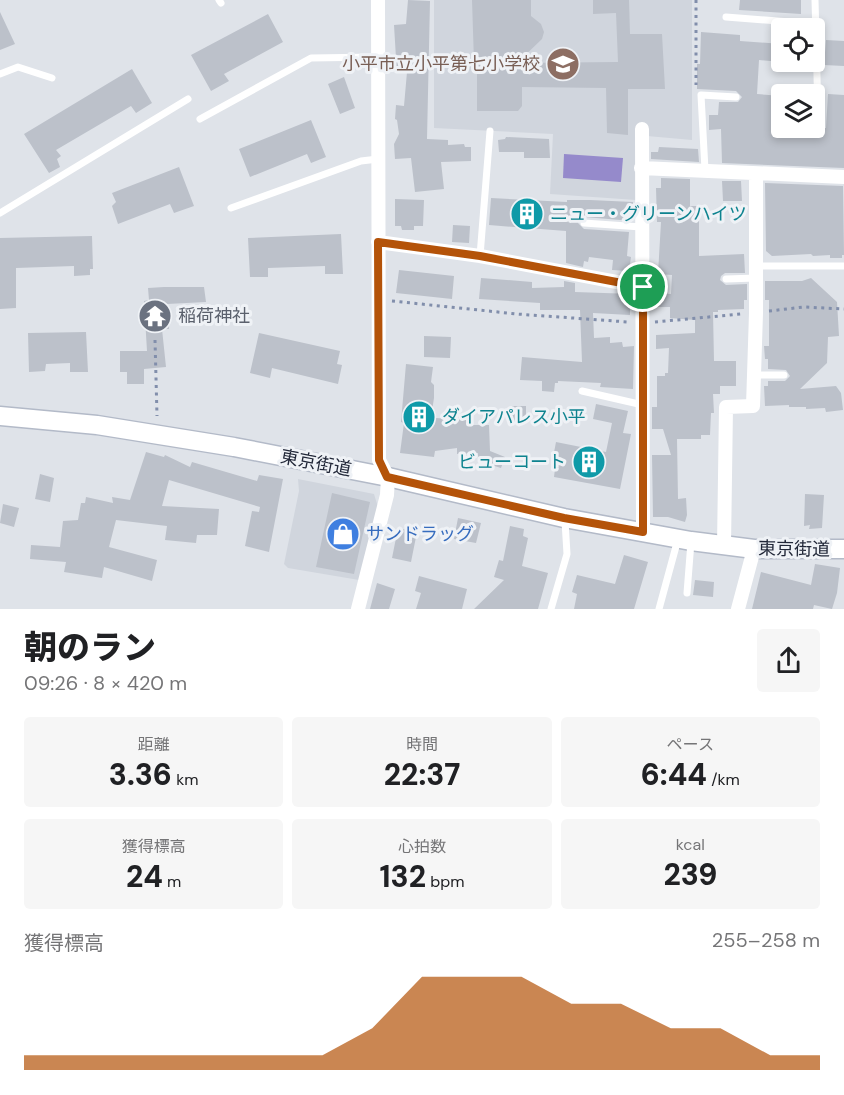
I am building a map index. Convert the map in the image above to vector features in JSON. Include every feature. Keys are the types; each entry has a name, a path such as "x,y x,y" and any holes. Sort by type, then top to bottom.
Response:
{"main road":[{"name":"東京街道","path":"0,416 66,421 234,447 387,477 564,518 685,540 754,549 844,549"}],"street":[{"path":"358,609 387,500 387,477 379,460 378,0"},
{"path":"642,129 643,532"},
{"path":"642,168 844,177"},
{"path":"724,546 726,407 753,406 756,174"},
{"path":"378,242 480,256 643,287"},
{"path":"738,609 754,549"}],"lane":[{"path":"815,0 816,18"},
{"path":"726,17 771,20"},
{"path":"200,119 311,58 377,57"},
{"path":"0,74 18,67 52,78"},
{"path":"705,170 701,95 736,97"},
{"path":"0,213 188,99"},
{"path":"480,256 490,131"},
{"path":"231,208 361,160 378,159"},
{"path":"584,223 641,227"},
{"path":"726,279 756,272 844,266"},
{"path":"754,375 784,375"},
{"path":"582,391 643,405"},
{"path":"551,609 567,554 564,518"},
{"path":"685,540 687,594"},
{"path":"659,609 685,540"}],"path":[{"path":"696,0 696,89 701,95"},
{"path":"391,301 517,314 642,323 804,307 844,309"},
{"path":"155,340 157,416"}],"shaded area":[{"name":"小平市立小平第七小学校","path":"434,0 692,0 692,140 647,136 636,200 550,194 553,134 434,128"},
{"path":"564,154 623,158 621,182 563,178"},
{"path":"298,479 374,494 378,507 359,580 288,568 284,564 299,491"}],"building":[{"path":"408,0 430,1 427,139 448,140 448,145 464,144 465,147 471,147 471,161 441,162 444,189 415,192 411,158 395,159 394,144 399,134 395,119 396,105 404,106 407,72 394,72 394,58 396,58 394,25 406,24"},
{"path":"472,0 531,0 531,16 541,24 544,32 542,39 517,63 618,62 616,13 593,14 593,0 629,0 630,34 662,34 665,89 628,89 628,135 607,133 606,88 522,87 522,106 518,111 477,111 477,62 474,62"},
{"path":"740,0 801,0 801,14 739,10"},
{"path":"0,12 15,44 0,50"},
{"path":"268,14 283,42 224,74 229,81 211,91 191,55"},
{"path":"701,32 740,35 740,41 771,43 771,61 759,60 757,94 771,95 771,138 825,138 828,94 844,95 844,168 722,163 721,129 709,130 709,115 718,115 719,102 738,102 742,97 736,91 697,89 697,64 700,64"},
{"path":"826,40 844,41 844,66 825,65"},
{"path":"132,69 152,103 136,113 131,106 56,150 61,156 57,159 60,167 49,173 24,134"},
{"path":"344,77 355,108 340,114 328,84"},
{"path":"311,120 326,157 311,163 307,154 250,177 239,149"},
{"path":"506,137 549,139 550,158 524,158 524,152 499,152 498,140"},
{"path":"659,147 698,149 699,162 651,159 651,152 658,152"},
{"path":"179,167 194,206 174,213 170,204 118,224 112,206 116,202 112,193"},
{"path":"661,178 690,179 690,206 699,206 699,256 744,254 745,273 725,273 720,280 726,285 747,284 747,300 744,300 744,309 713,312 714,361 736,361 736,386 720,386 720,394 713,394 714,413 711,413 710,435 701,435 701,439 677,439 678,499 686,498 685,522 668,517 653,517 652,455 671,455 663,429 652,429 652,407 657,407 657,376 665,376 665,373 668,373 669,348 656,349 656,335 695,333 695,320 670,318 670,307 655,307 655,293 671,294 672,275 658,274 661,222 657,222 656,188 661,188"},
{"path":"722,181 741,181 742,201 723,201"},
{"path":"765,183 843,186 844,255 842,258 811,254 772,256 766,251"},
{"path":"491,198 567,202 567,200 590,200 633,202 633,221 584,217 578,223 584,229 629,232 627,256 631,257 629,271 612,270 613,260 589,257 588,262 584,261 583,267 566,263 566,231 489,225"},
{"path":"395,199 424,200 423,226 414,226 414,230 402,230 401,226 395,226"},
{"path":"453,225 470,226 469,243 452,242"},
{"path":"341,234 343,274 325,274 325,266 268,268 268,277 250,277 248,238"},
{"path":"92,236 93,269 90,269 90,275 74,276 74,266 16,268 16,308 0,309 0,238"},
{"path":"399,270 454,276 452,299 396,293"},
{"path":"481,278 532,282 532,288 564,287 564,281 575,283 575,292 633,294 633,308 630,308 630,315 593,313 594,338 610,337 610,343 622,342 623,347 634,346 633,389 600,387 601,383 558,381 555,383 554,392 542,391 542,381 520,380 522,357 582,362 580,310 540,310 540,303 479,299"},
{"path":"811,278 837,302 839,336 828,337 827,363 800,389 836,386 841,393 843,410 826,412 825,408 765,406 764,386 768,386 768,381 785,381 790,376 786,370 768,369 768,359 765,359 764,346 769,346 769,300 765,300 765,281 802,281"},
{"path":"204,287 206,302 167,304 169,329 162,329 166,367 144,369 144,384 127,384 127,372 120,372 120,351 147,351 144,301 149,300 148,288"},
{"path":"86,332 88,372 70,372 70,363 46,364 45,371 29,372 28,333"},
{"path":"259,333 340,351 337,364 342,365 338,384 272,368 270,378 250,373"},
{"path":"424,336 451,337 450,358 424,357"},
{"path":"406,364 433,367 432,411 436,413 436,418 467,420 467,425 489,425 490,451 505,457 501,468 478,461 478,453 457,454 457,448 435,451 434,457 400,453 404,423 401,422"},
{"name":"ビューコート","path":"596,404 628,411 623,433 631,434 620,489 554,477 555,469 551,468 556,442 606,452 612,423 593,419"},
{"path":"512,406 526,406 526,422 512,422"},
{"path":"146,452 164,457 165,455 190,467 192,462 257,481 259,475 283,479 269,552 245,546 252,511 259,512 260,507 169,480 162,506 219,509 217,535 197,535 196,543 165,540 167,526 116,520 109,547 157,560 152,581 104,567 102,578 64,572 66,562 30,559 31,545 60,547 63,521 78,520 81,503 85,503 86,497 113,503 112,497 130,500"},
{"path":"40,474 54,478 50,502 35,499"},
{"path":"332,493 370,502 354,574 316,567"},
{"path":"805,494 824,495 822,528 809,529 810,525 804,526"},
{"path":"3,504 19,508 14,527 0,523"},
{"path":"458,518 481,523 476,543 454,539"},
{"path":"510,526 524,529 523,536 528,538 522,566 548,573 538,609 474,609 504,580 494,577 499,560 503,561"},
{"path":"398,528 417,532 411,562 392,558"},
{"path":"624,555 648,562 634,609 574,609 577,594 572,592 577,575 615,584"},
{"path":"815,564 840,568 837,593 832,609 814,605 813,609 752,609 761,572 811,585"},
{"path":"419,576 467,589 462,609 416,609 421,593 415,591"},
{"path":"695,580 714,582 713,597 693,595"},
{"path":"377,583 395,589 389,609 370,609"}],"place":[{"name":"小平市立小平第七小学校","path":"563,64"},
{"name":"ニュー・グリーンハイツ","path":"527,214"},
{"name":"稲荷神社","path":"155,316"},
{"name":"ダイアパレス小平","path":"419,417"},
{"name":"ビューコート","path":"589,462"},
{"name":"サンドラッグ","path":"343,534"}],"route":[{"path":"378,242 480,256 643,287 643,532 564,518 387,477 379,460 378,242"}]}
